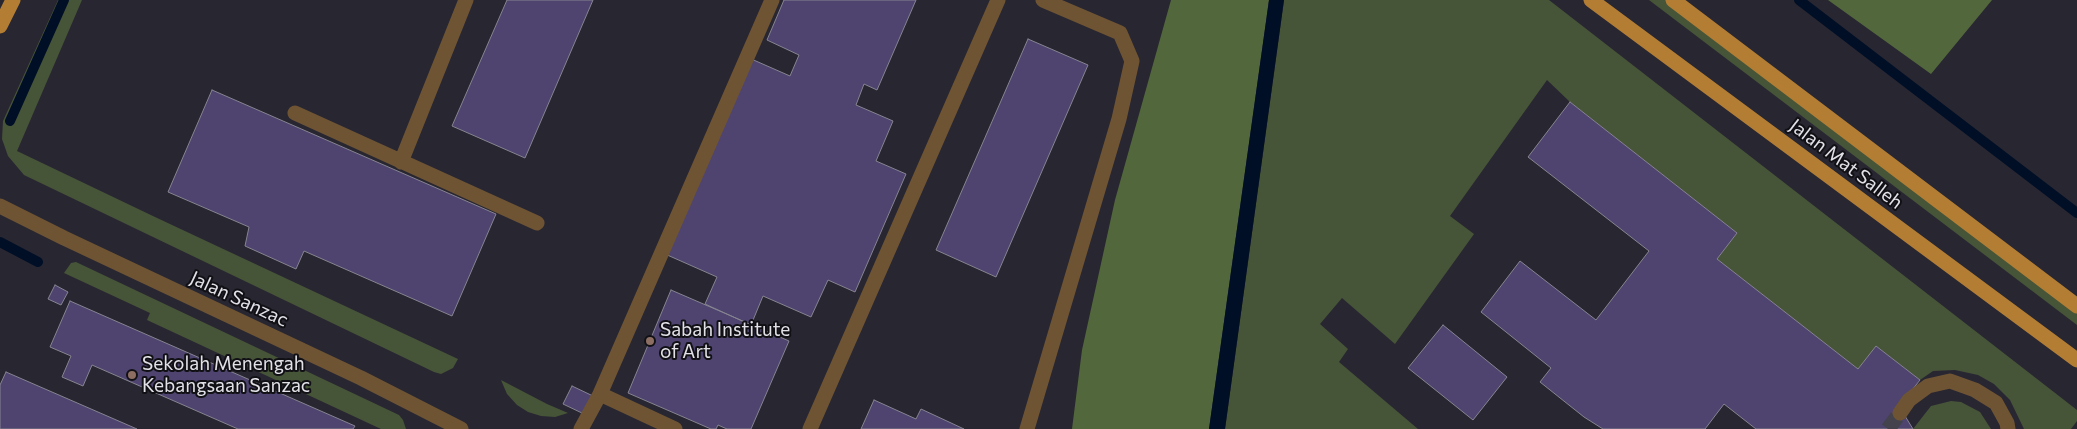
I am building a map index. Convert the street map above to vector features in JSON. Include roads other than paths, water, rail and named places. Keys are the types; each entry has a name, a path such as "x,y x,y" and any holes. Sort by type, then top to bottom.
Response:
{"main road":[{"path":"0,26 13,0"},
{"name":"Jalan Mat Salleh","path":"1590,0 2077,360"},
{"name":"Jalan Mat Salleh","path":"1673,0 2077,306"}],"street":[{"path":"401,162 466,0"},
{"path":"582,429 600,394 772,0"},
{"path":"810,429 998,0"},
{"path":"1027,429 1119,118 1132,61 1120,34 1043,0"},
{"path":"295,113 537,223"},
{"name":"Jalan Sanzac","path":"0,206 361,378 461,429"},
{"path":"1900,413 1909,400 1928,386 1950,382 1975,390 1996,403 2007,423 2008,429"},
{"path":"600,394 675,429"}],"water":[{"path":"1269,0 1284,0 1225,429 1209,429"}],"waterway":[{"path":"10,121 64,0"},
{"path":"1799,0 2077,213"},
{"path":"0,242 38,262"}],"tunnel":[{"path":"1888,429 1900,413"}],"place":[{"name":"Sabah Institute of Art","path":"650,341"},
{"name":"Sekolah Menengah Kebangsaan Sanzac","path":"132,375"}]}
